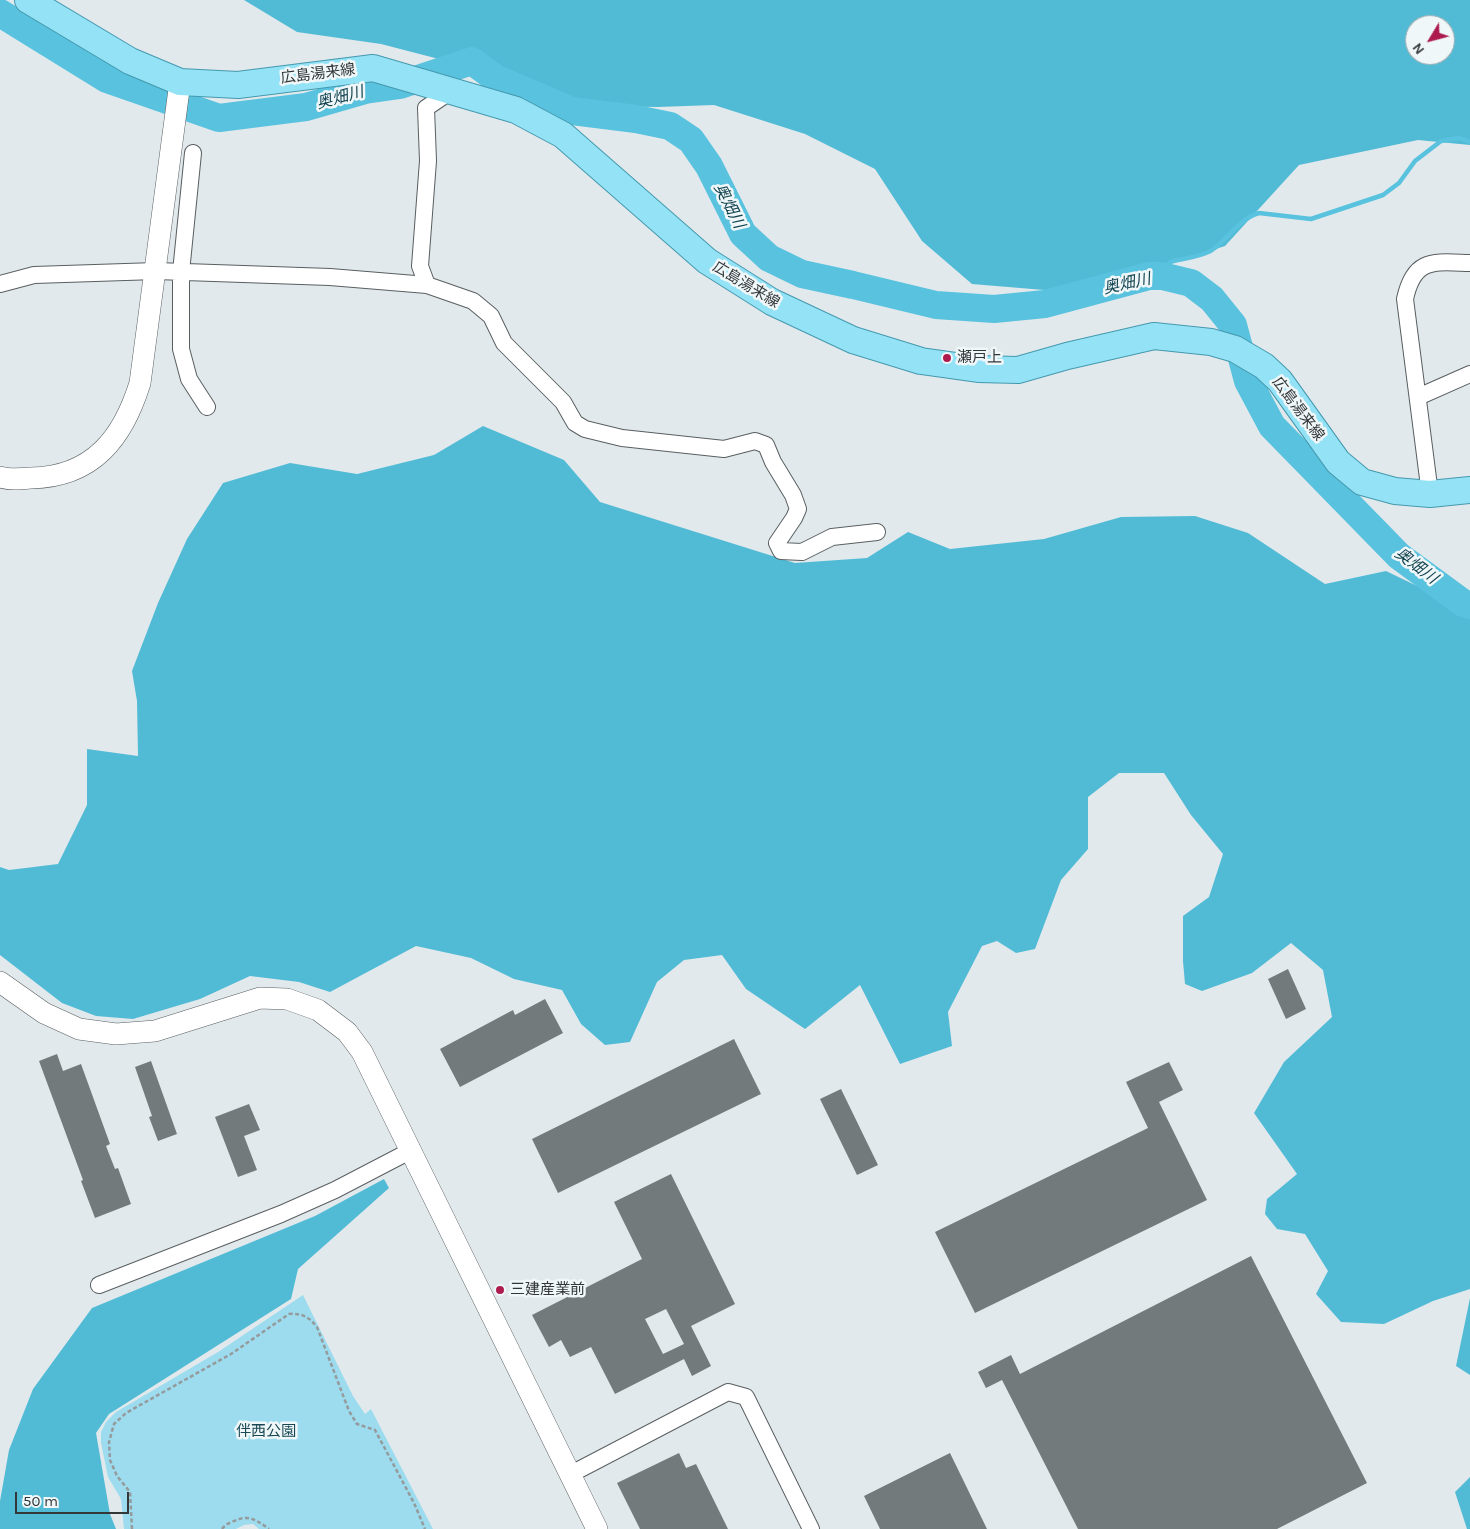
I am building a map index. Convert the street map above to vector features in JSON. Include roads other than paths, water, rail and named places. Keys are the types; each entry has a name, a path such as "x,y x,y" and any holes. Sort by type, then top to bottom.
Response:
{"main road":[{"name":"広島湯来線","path":"28,0 130,62 180,82 238,85 373,68 516,110 563,136 707,262 772,302 853,340 920,360 978,370 1018,370 1067,356 1154,336 1211,342 1236,349 1256,361 1280,381 1338,462 1362,482 1395,491 1430,494 1470,490"}],"street":[{"path":"0,477 7,479 40,478 66,473 88,462 106,449 121,430 133,406 140,383 180,82"},
{"path":"427,285 420,266 428,161 426,108 446,89"},
{"path":"193,153 181,272 181,349 189,379 207,408"},
{"path":"1430,494 1405,299 1408,284 1417,271 1432,262 1470,263"},
{"path":"0,284 34,275 156,271 330,277 427,285 473,301 491,316 504,344 563,402 575,423 585,429 622,438 724,449 755,440 766,445 773,462 793,495 798,509 777,543 781,551 802,552 832,537 877,532"},
{"path":"1418,397 1470,374"},
{"path":"0,982 44,1013 79,1029 116,1034 155,1031 260,998 287,999 318,1010 347,1032 362,1052 597,1529"},
{"path":"99,1285 281,1214 335,1190 410,1151"},
{"path":"570,1474 728,1392 746,1397 811,1529"}],"waterway":[{"name":"奥畑川","path":"0,13 107,79 219,118 306,107 365,90 400,85 472,61 495,78 572,111 636,119 670,126 691,140 709,166 743,234 769,258 802,274 936,305 994,309 1045,304 1149,276 1162,276 1191,283 1212,299 1233,325 1248,381 1272,426 1399,556 1463,603 1470,605"},
{"path":"1162,276 1170,262 1208,252 1252,216 1259,213 1311,219 1383,195 1399,183 1415,161 1441,141 1459,138 1470,142"}],"place":[{"name":"瀬戸上","path":"947,358"},
{"name":"三建産業前","path":"500,1290"}],"park label":[{"name":"伴西公園","path":"266,1432"}]}
